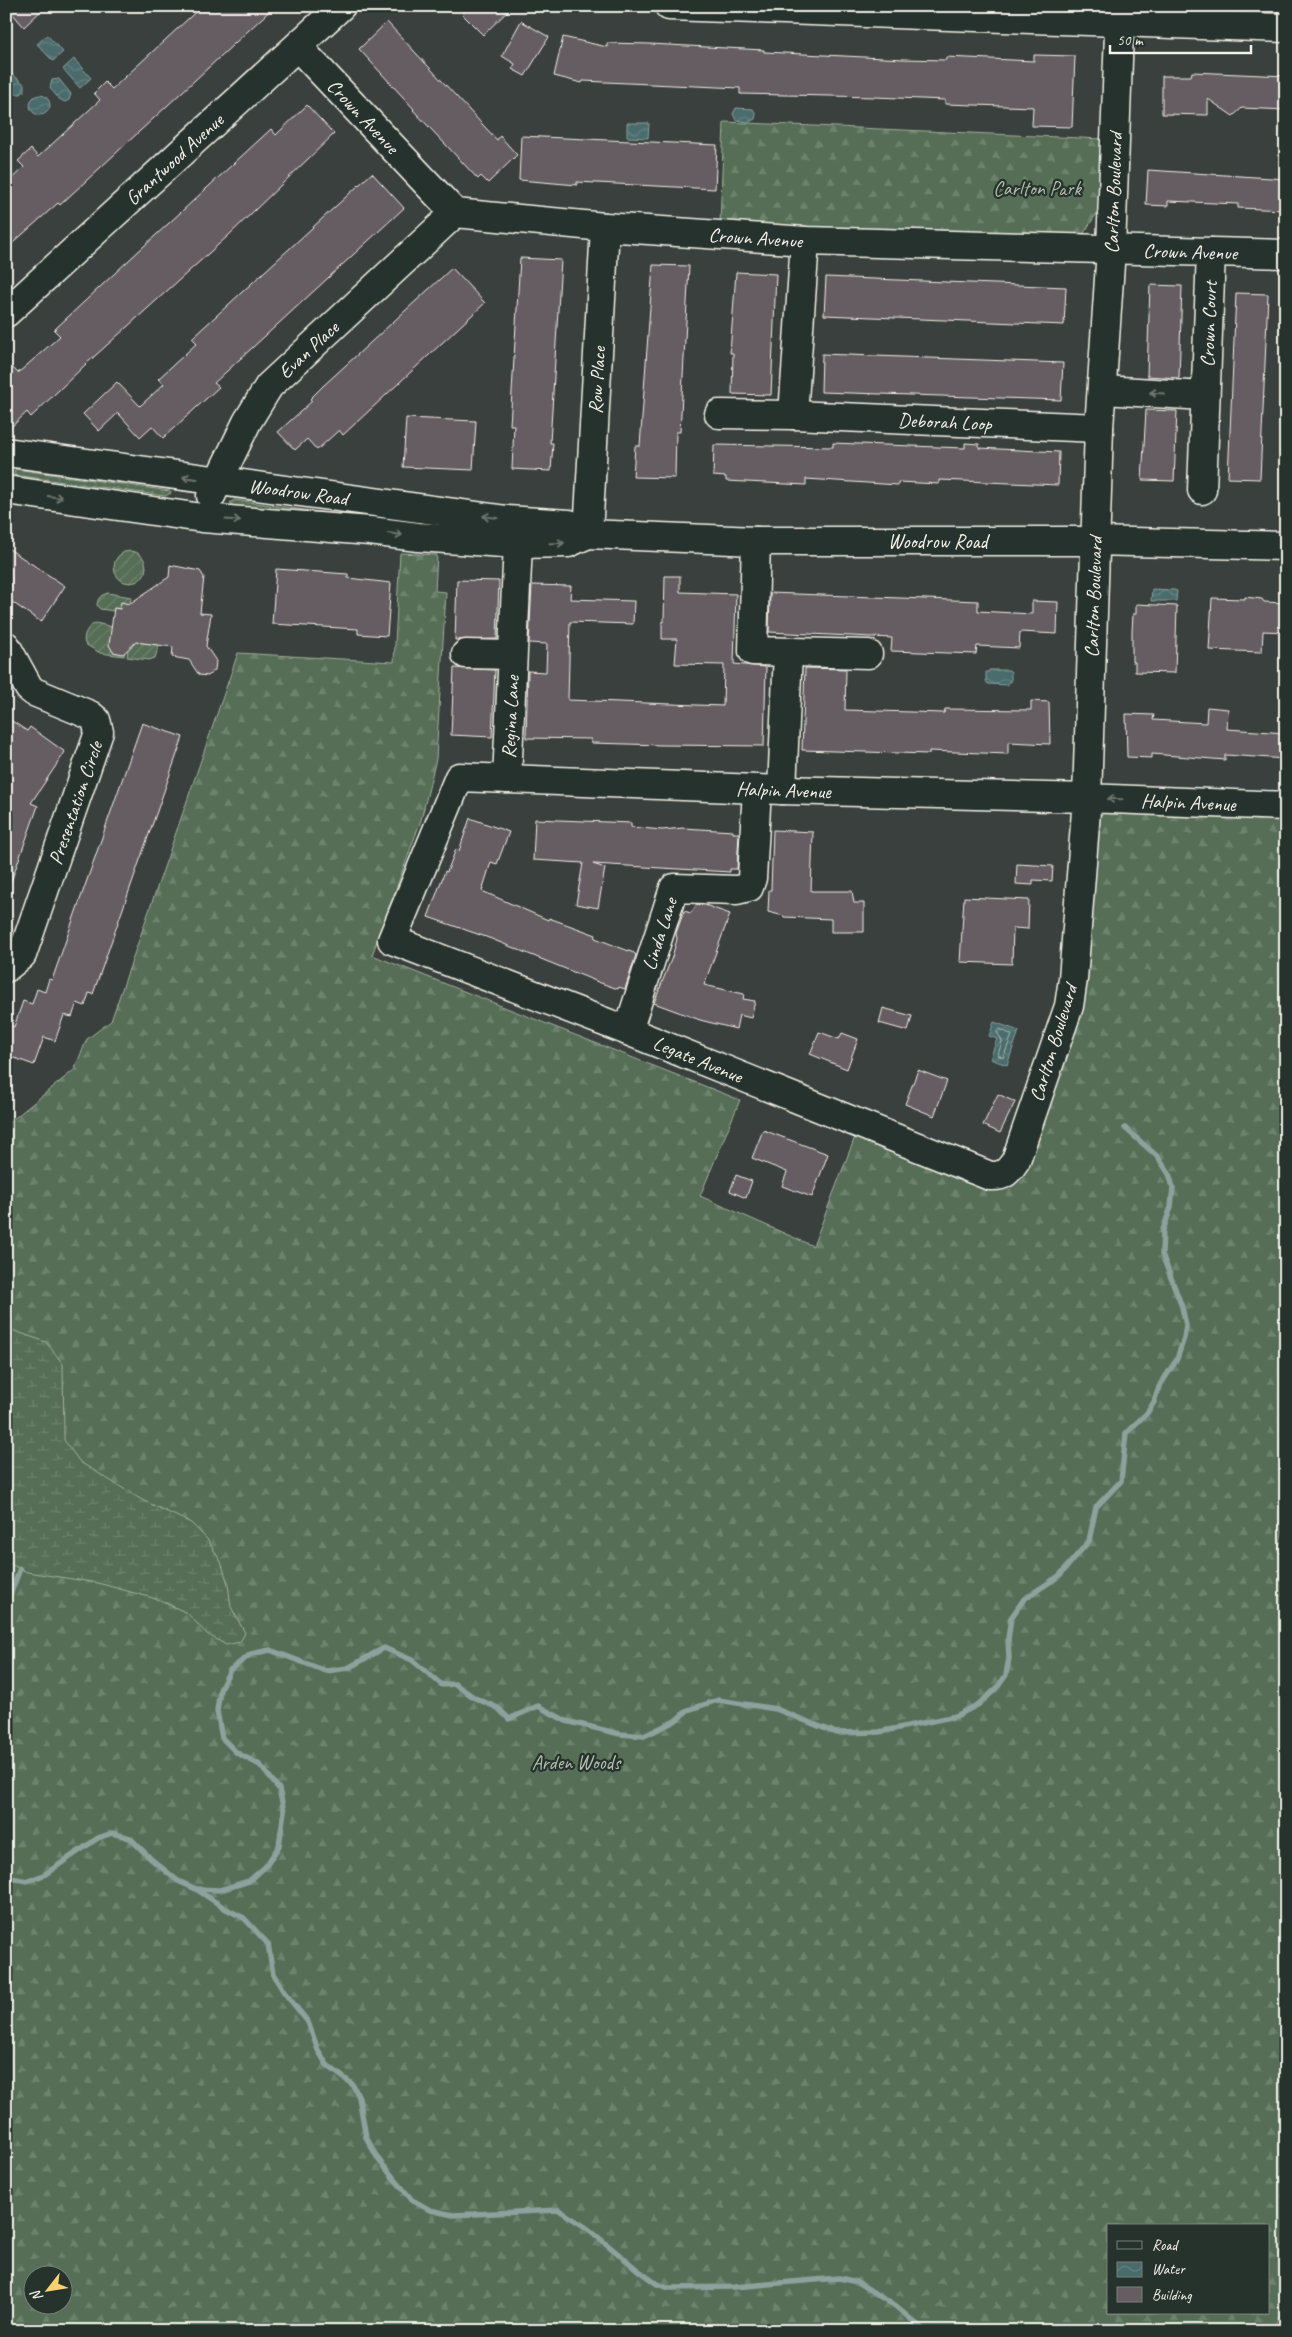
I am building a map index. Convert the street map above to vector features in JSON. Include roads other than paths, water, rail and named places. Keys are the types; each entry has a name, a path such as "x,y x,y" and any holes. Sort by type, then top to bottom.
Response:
{"street":[{"name":"Grantwood Avenue","path":"6,313 341,6"},
{"path":"669,6 1119,14 1286,28"},
{"name":"Carlton Boulevard","path":"1004,1174 1016,1160 1069,1006 1073,979 1087,798 1094,541 1099,428 1111,249 1119,14"},
{"name":"Crown Avenue","path":"298,47 455,213 605,227 805,241 1286,254"},
{"name":"Evan Place","path":"202,518 247,422 270,386 455,213"},
{"name":"Row Place","path":"588,534 605,227"},
{"path":"793,415 805,241"},
{"name":"Crown Court","path":"1202,490 1211,252"},
{"name":"Crown Court","path":"1103,390 1205,396"},
{"name":"Deborah Loop","path":"719,414 793,415 1099,428"},
{"name":"Woodrow Road","path":"6,452 507,520 569,524 588,534 756,541 1094,541 1286,546"},
{"name":"Woodrow Road","path":"6,490 202,518 370,531 418,537 518,544 568,543 588,534"},
{"path":"756,541 753,651 868,654"},
{"name":"Regina Lane","path":"507,779 518,544"},
{"name":"Presentation Circle","path":"6,646 29,688 34,692 90,715 96,720 99,732 22,955 6,968"},
{"path":"770,790 788,652"},
{"name":"Regina Lane","path":"466,654 512,655"},
{"name":"Halpin Avenue","path":"392,940 459,777 770,790 1087,798 1286,806"},
{"name":"Linda Lane","path":"628,1031 674,888 738,890 749,887 770,790"},
{"name":"Legate Avenue","path":"392,940 628,1031 990,1176 1004,1174"}],"water":[{"path":"47,35 63,52 53,61 37,44"},
{"path":"74,59 91,78 80,88 63,69"},
{"path":"11,73 24,84 24,91 21,94 14,94 6,86 6,74"},
{"path":"59,79 71,94 69,100 65,102 59,99 50,88 52,80"},
{"path":"36,95 44,95 50,101 50,109 44,115 36,115 30,109 30,101"},
{"path":"736,108 753,109 756,114 755,119 749,122 736,120 733,114"},
{"path":"627,123 649,123 648,138 627,137"},
{"path":"1152,589 1177,591 1176,601 1151,601"},
{"path":"989,670 1009,670 1011,672 1011,682 1008,682 1008,685 988,684 986,672 989,672"},
{"path":"994,1022 1019,1031 1007,1065 990,1059 997,1039 989,1036"}],"waterway":[{"path":"196,1889 220,1890 249,1881 266,1866 279,1846 284,1811 279,1789 260,1765 237,1753 222,1738 217,1711 220,1690 230,1670 251,1654 270,1650 326,1671 348,1668 384,1648 412,1660 442,1685 455,1684 475,1698 498,1708 509,1719 538,1706 566,1721 620,1734 644,1736 675,1721 688,1710 718,1700 776,1709 836,1733 879,1732 956,1716 979,1704 997,1688 1006,1675 1009,1658 1008,1639 1011,1618 1024,1599 1059,1576 1089,1541 1096,1507 1121,1481 1126,1433 1147,1413 1154,1402 1159,1387 1177,1359 1184,1338 1186,1325 1182,1307 1162,1254 1163,1230 1171,1207 1173,1187 1169,1174 1158,1157 1125,1128"},
{"path":"6,1605 20,1569"},
{"path":"6,1877 27,1881 44,1875 98,1838 112,1833 130,1838 150,1858 178,1881 196,1889 226,1909 244,1918 268,1944 273,1974 284,1992 308,2022 318,2050 327,2065 352,2084 359,2097 366,2137 378,2159 412,2200 430,2210 453,2215 559,2210 587,2228 657,2284 669,2288 734,2287 839,2278 857,2282 895,2306 925,2331"}],"park label":[{"name":"Carlton Park","path":"1037,188"},
{"name":"Arden Woods","path":"576,1762"}]}
